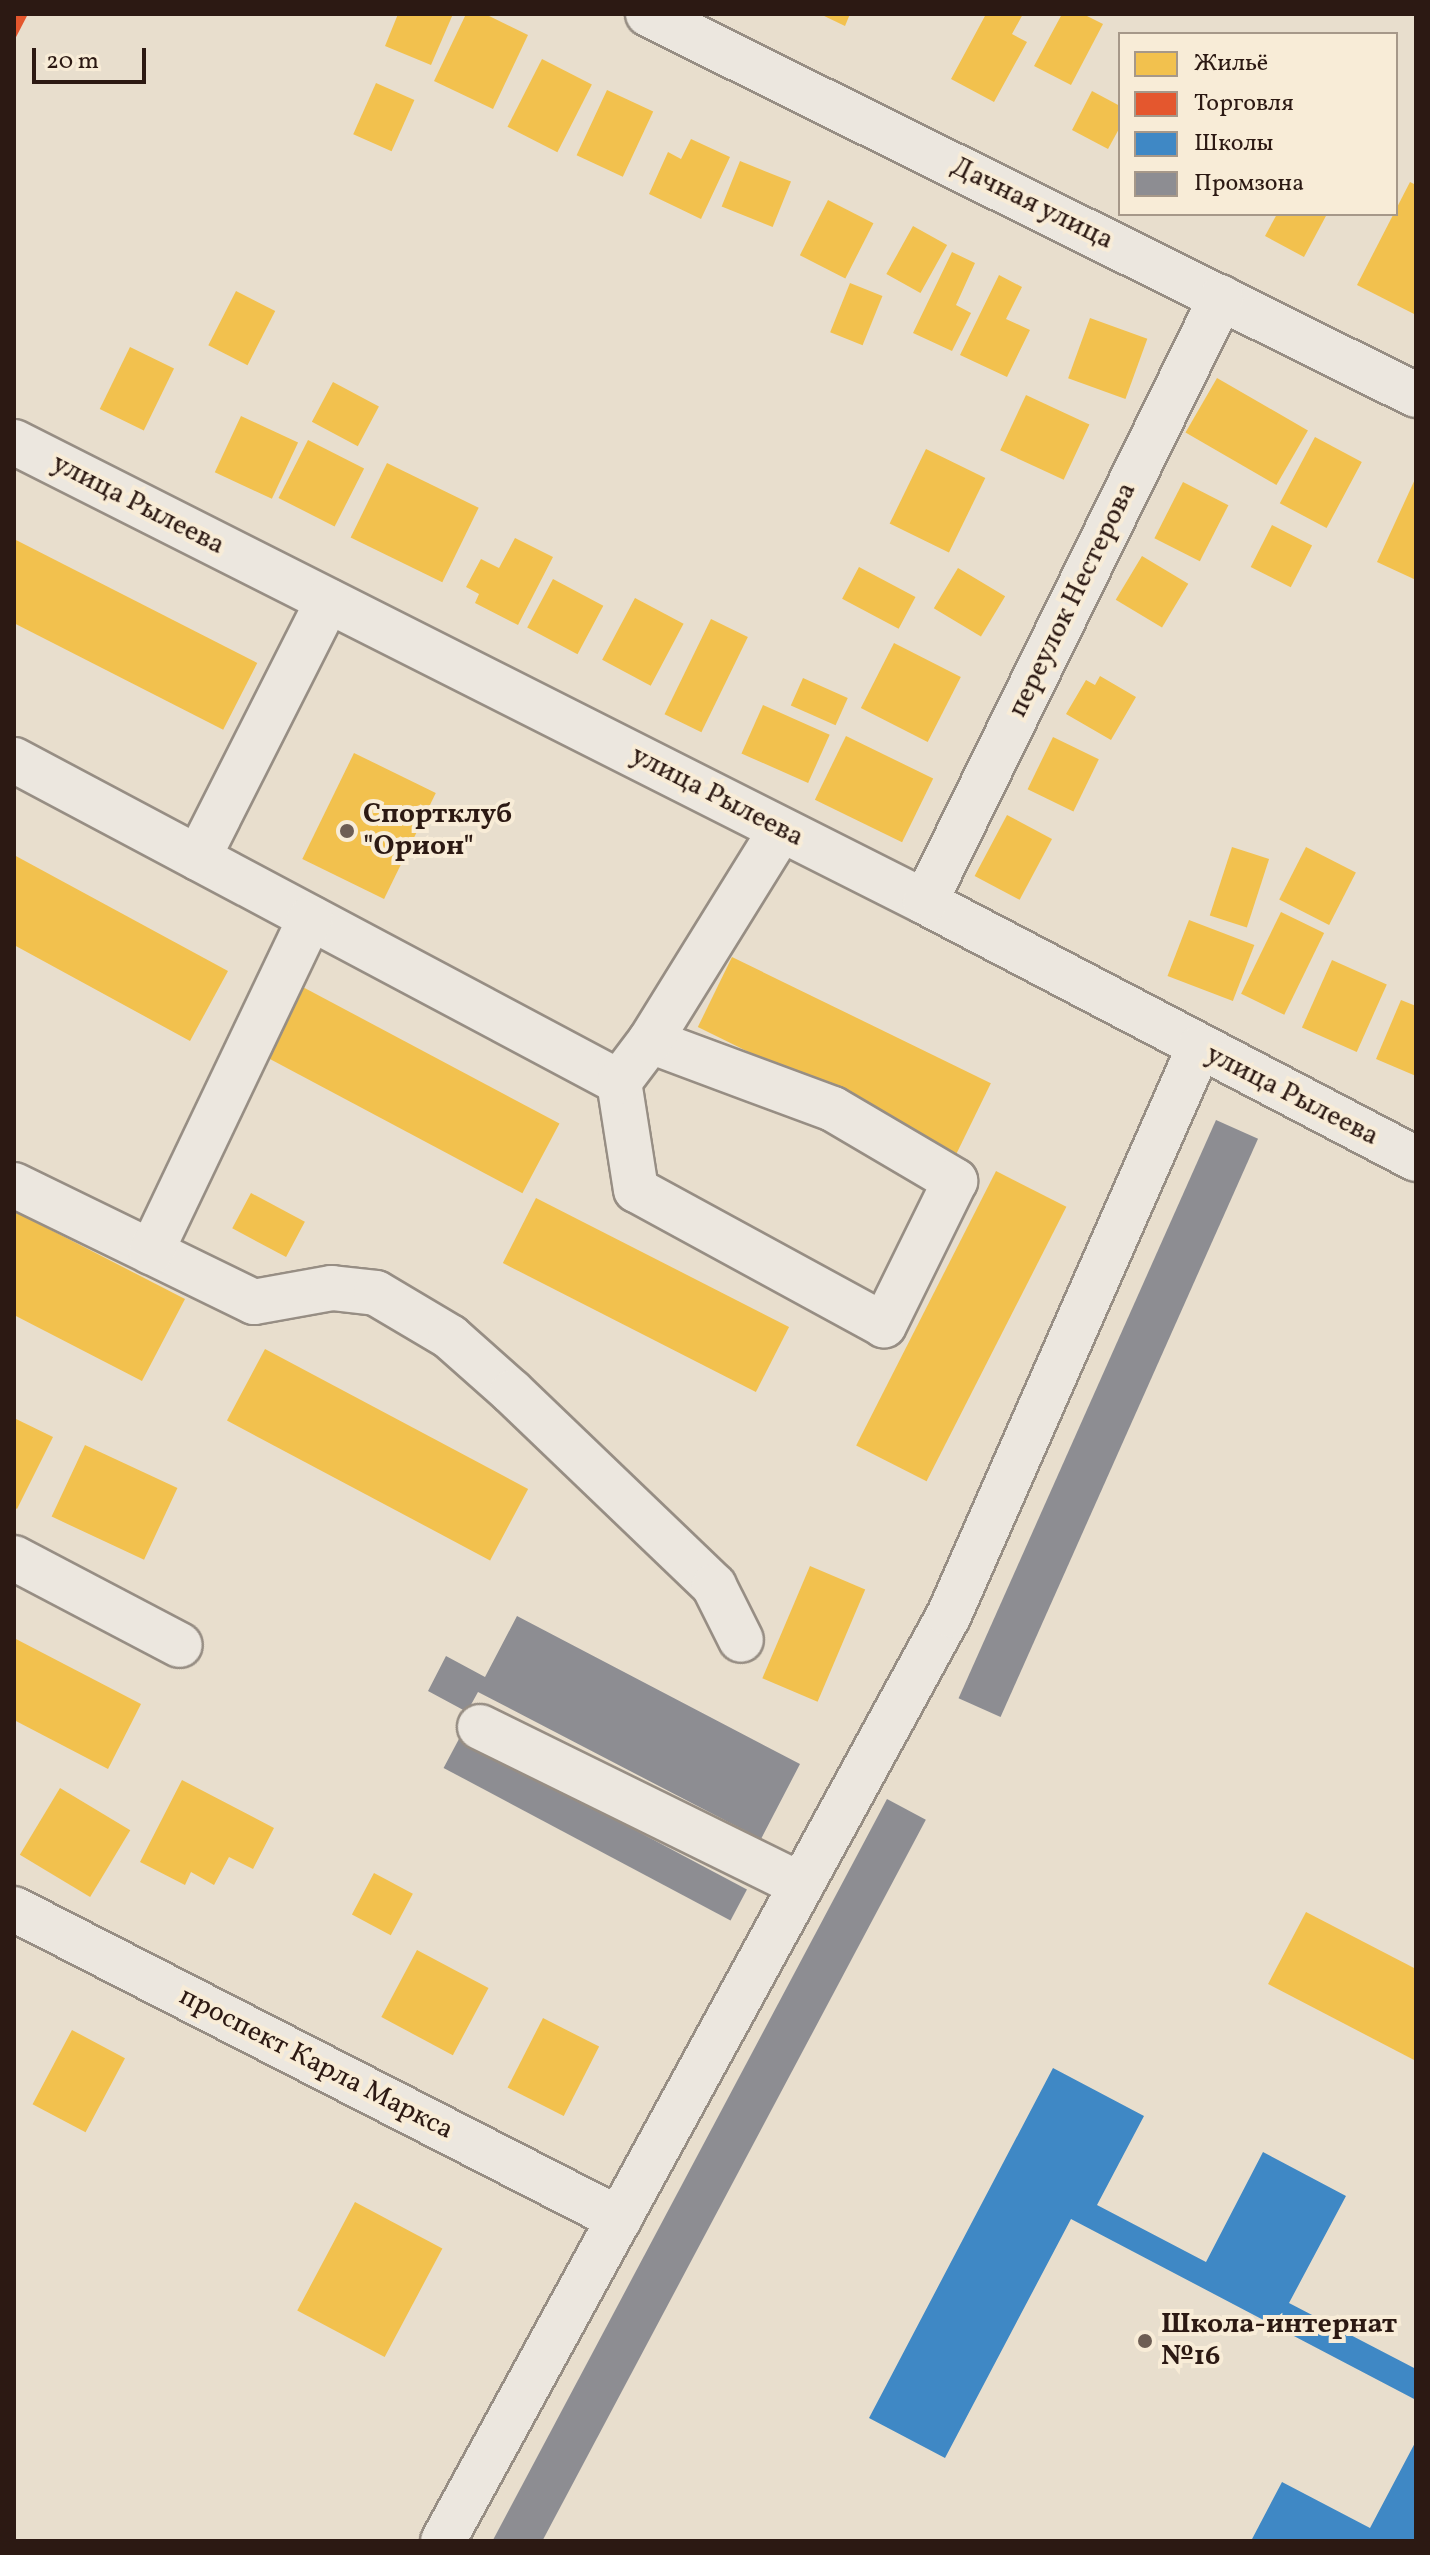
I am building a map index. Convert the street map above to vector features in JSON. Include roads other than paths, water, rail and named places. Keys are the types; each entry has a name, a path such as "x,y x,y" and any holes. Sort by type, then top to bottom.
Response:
{"street":[{"name":"Дачная улица","path":"648,14 1416,395"},
{"name":"переулок Нестерова","path":"925,902 1221,298"},
{"name":"улица Рылеева","path":"14,442 925,902 1416,1159"},
{"path":"198,858 328,601"},
{"path":"14,760 619,1082"},
{"path":"650,1041 833,1109 955,1181 884,1325 636,1190 619,1082 650,1041 781,830"},
{"path":"151,1252 310,918"},
{"path":"443,2541 949,1615 1199,1048"},
{"path":"14,1185 254,1302 332,1288 376,1293 450,1337 512,1392 714,1586 741,1640"},
{"path":"14,1558 180,1645"},
{"path":"480,1727 801,1885"},
{"name":"проспект Карла Маркса","path":"14,1909 619,2219"}],"place":[{"name":"Спортклуб \"Орион\"","path":"347,831"},
{"name":"Школа-интернат №16","path":"1145,2341"}]}
